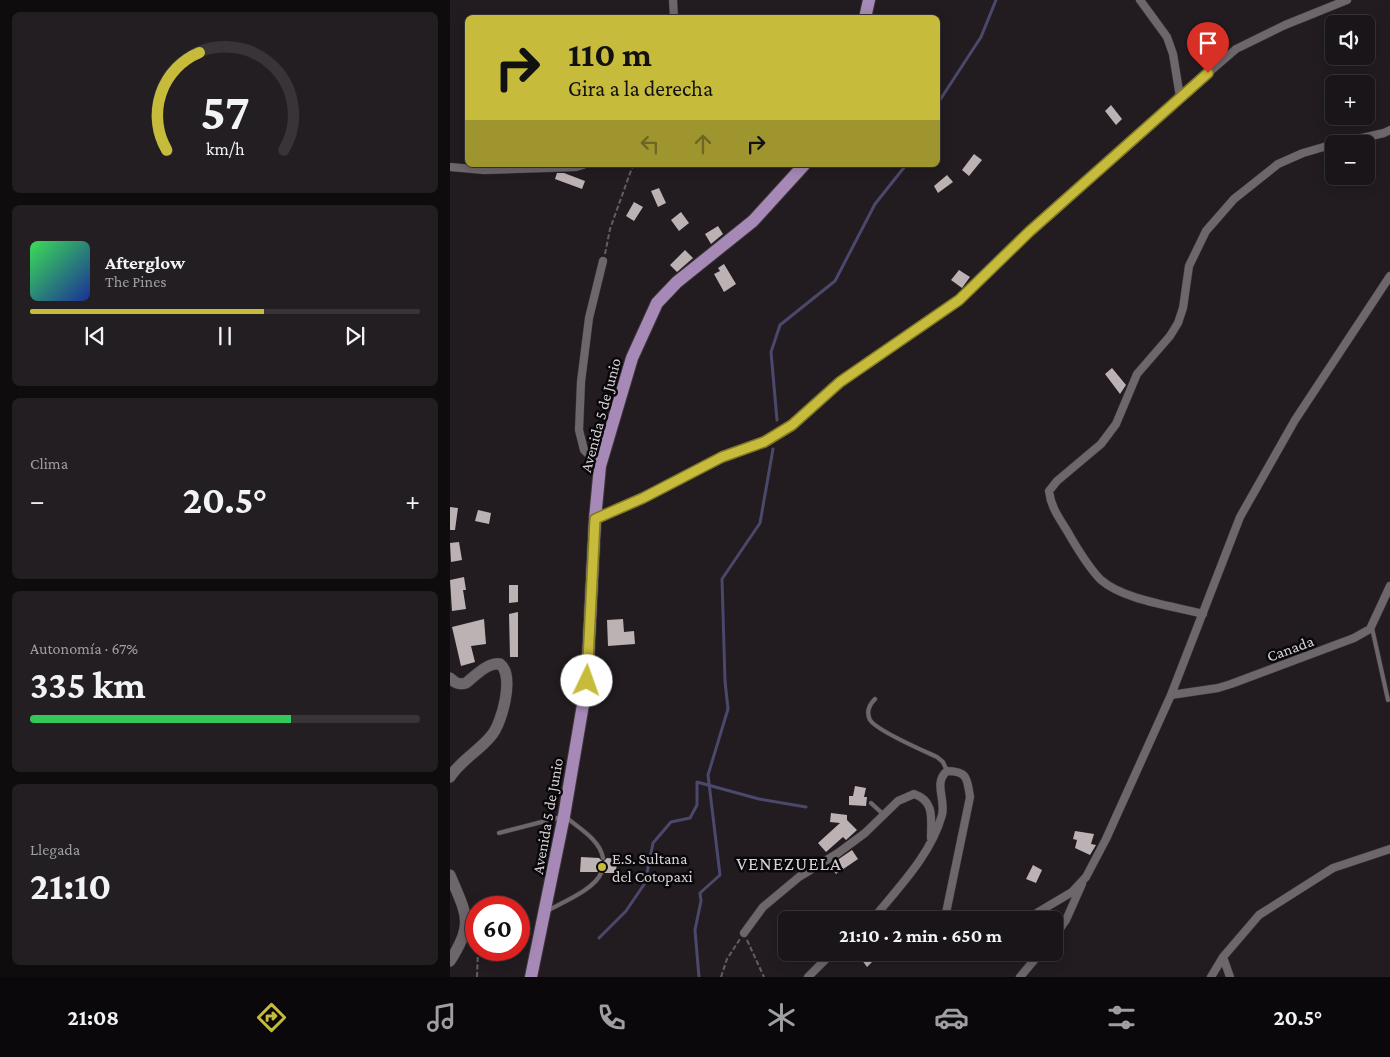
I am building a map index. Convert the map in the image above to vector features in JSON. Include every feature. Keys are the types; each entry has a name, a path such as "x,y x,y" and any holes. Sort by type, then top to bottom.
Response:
{"main road":[{"path":"866,15 870,0"},
{"name":"Avenida 5 de Junio","path":"531,977 564,816 587,681 595,519 600,466 632,358 656,303 677,282 753,221 802,167"}],"street":[{"path":"673,0 674,15"},
{"path":"1140,0 1168,37 1173,54 1180,97"},
{"path":"595,519 643,498 722,457 764,442 792,425 840,382 959,300 1029,232 1236,49 1285,25 1347,0"},
{"path":"1372,135 1390,130"},
{"path":"1203,614 1134,597 1116,590 1101,579 1086,563 1050,503 1049,491 1057,481 1101,444 1116,424 1137,374 1170,336 1178,323 1183,308 1189,266 1206,231 1234,199 1278,164 1325,147"},
{"path":"450,167 484,170 576,167"},
{"path":"600,466 584,450 579,430 581,382 589,318 603,261"},
{"path":"1063,924 1106,839 1171,695 1245,509 1295,420 1390,276"},
{"path":"1372,626 1390,586"},
{"name":"Canada","path":"1171,695 1218,688 1231,684 1354,638 1366,632 1372,626"},
{"path":"450,678 455,683 466,683 494,663 500,664 504,670 507,688 497,728 492,736 450,776"},
{"path":"880,911 909,876 931,842 942,815 940,781 942,775 947,771 962,773 968,780 970,797 946,911"},
{"path":"744,933 764,907 799,877 838,853 865,833 898,801 914,794 926,800 930,808 931,842"},
{"path":"1210,977 1223,957 1259,915 1333,868 1390,848"},
{"path":"450,874 465,912 466,923 461,945 450,961"},
{"path":"1040,911 1072,892 1086,877"},
{"path":"1223,957 1230,977"},
{"path":"808,977 824,961"},
{"path":"1020,977 1034,961"}],"lane":[{"path":"1372,626 1388,700"},
{"path":"875,699 869,706 868,714 871,721 880,729 937,757 943,762 947,771"},
{"path":"871,803 884,815"},
{"path":"500,833 564,816 596,842 602,851 603,858"},
{"path":"545,912 592,885 601,873"}],"path":[{"path":"603,261 610,228 632,167"},
{"path":"721,977 727,959 744,933"},
{"path":"744,933 764,977"},
{"path":"477,977 478,961"}],"building":[{"path":"1111,105 1122,119 1116,125 1105,111"},
{"path":"974,154 982,160 969,176 962,170"},
{"path":"557,173 564,173 585,181 582,189 555,179"},
{"path":"947,175 953,182 938,193 934,186"},
{"path":"659,188 666,203 658,207 651,191"},
{"path":"634,202 643,207 634,221 626,216"},
{"path":"681,212 689,223 679,231 671,220"},
{"path":"718,226 723,234 711,244 705,234"},
{"path":"685,250 693,258 677,272 670,265"},
{"path":"724,264 736,284 724,292 714,274 720,271 718,268"},
{"path":"959,270 970,277 962,288 951,280"},
{"path":"1112,368 1126,385 1120,394 1105,374"},
{"path":"450,507 458,508 455,530 450,530"},
{"path":"478,510 491,513 489,524 475,521"},
{"path":"459,542 462,560 451,562 450,543"},
{"path":"464,577 466,590 463,590 466,609 452,611 450,580"},
{"path":"509,585 518,585 518,602 509,603"},
{"path":"518,612 518,657 510,657 509,614"},
{"path":"484,619 486,644 471,646 475,662 461,666 452,627"},
{"path":"623,619 624,632 634,631 635,644 608,646 607,620"},
{"path":"855,786 866,788 864,797 867,797 866,806 849,805 849,796 853,796"},
{"path":"831,813 847,815 847,820 857,830 846,840 843,837 826,852 818,843 840,823 830,822"},
{"path":"1075,831 1094,834 1091,844 1096,845 1090,855 1075,848 1077,840 1073,839"},
{"path":"852,850 858,859 836,874 830,865"},
{"path":"581,857 599,858 603,862 607,858 617,859 616,873 605,873 601,869 597,872 580,872"},
{"path":"1033,865 1042,870 1036,883 1026,879"},
{"path":"863,961 873,961 867,967"}],"waterway":[{"path":"940,100 981,37 996,0"},
{"path":"777,420 771,352 780,325 835,281 875,204 904,167"},
{"path":"699,977 695,930 701,901 700,893 720,875 708,775 728,709 725,681 722,579 760,523 773,449"},
{"path":"599,938 626,911 645,883 653,843 671,822 690,818 697,805 697,782 759,799 806,807"}],"place":[{"name":"E.S. Sultana del Cotopaxi","path":"602,867"}],"district":[{"name":"VENEZUELA","path":"789,863"}],"route":[{"path":"587,681 595,519 643,498 722,457 764,442 792,425 840,382 959,300 1029,232 1208,73"}]}
